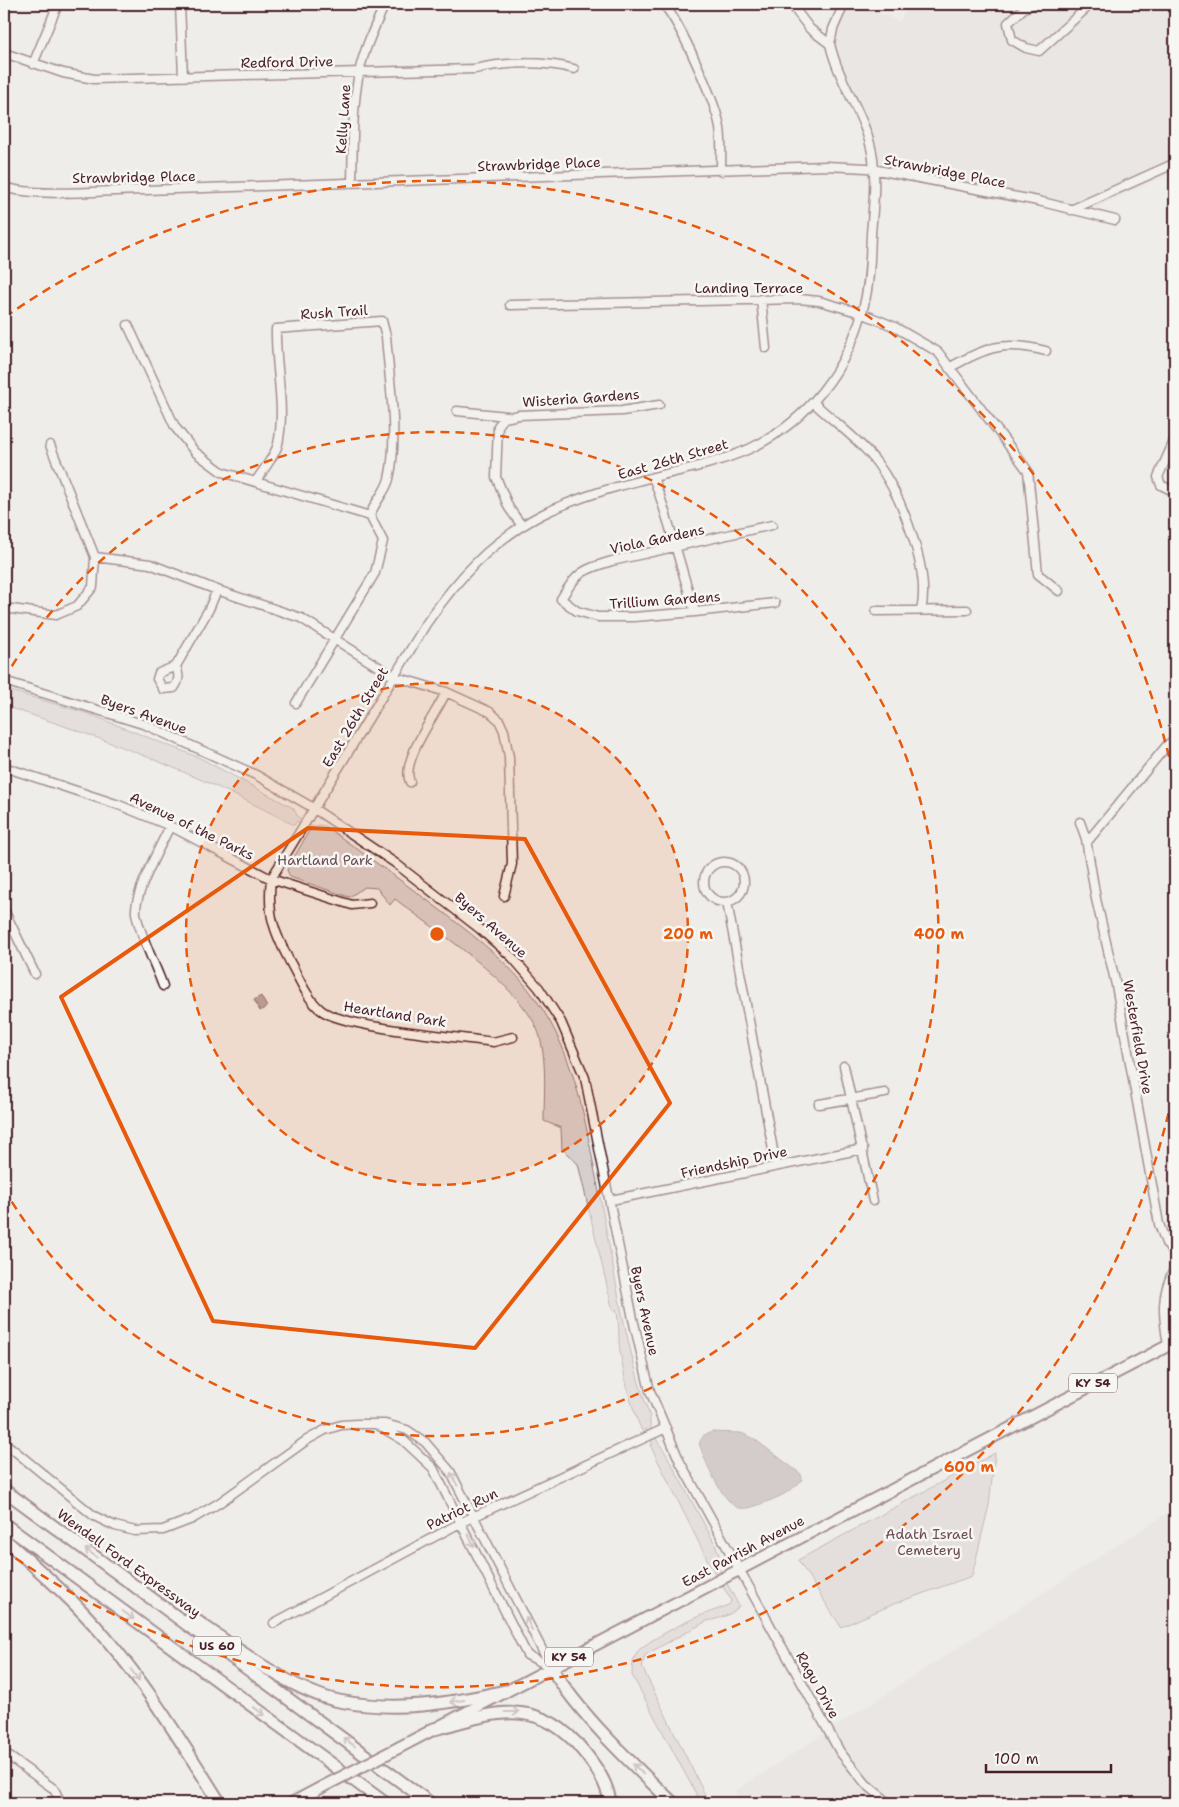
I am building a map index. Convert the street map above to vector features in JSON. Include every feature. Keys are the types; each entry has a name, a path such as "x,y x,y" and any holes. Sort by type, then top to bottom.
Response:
{"highway":[{"name":"Wendell Ford Expressway","path":"4,1490 430,1803"},
{"name":"US 60","path":"4,1524 385,1803"},
{"path":"4,1540 62,1592 105,1638 161,1710 220,1803"},
{"path":"114,1570 277,1673 308,1690 338,1701 394,1707 418,1706 470,1699 505,1691"},
{"path":"551,1667 560,1683 604,1733 673,1803"},
{"path":"431,1730 491,1713 523,1712 550,1721 577,1743 586,1755 604,1782 610,1803"},
{"path":"382,1766 438,1803"}],"main road":[{"name":"East Parrish Avenue","path":"292,1803 1172,1343"}],"street":[{"path":"33,64 58,4"},
{"path":"180,4 183,77"},
{"name":"Kelly Lane","path":"352,182 354,110 359,73 367,45 385,4"},
{"path":"663,4 677,23 715,108 720,128 721,170"},
{"path":"791,4 810,29 830,44 833,29 844,4"},
{"path":"1034,4 1024,8 1008,23 1012,40 1026,48 1039,51 1091,4"},
{"name":"East 26th Street","path":"314,809 393,676 450,590 484,554 522,526 581,498 653,477 711,463 749,449 784,428 813,402 839,368 848,350 861,313 869,271 874,170 866,132 830,44"},
{"name":"Redford Drive","path":"4,53 63,73 94,79 359,73 475,69 500,65 552,65 574,69"},
{"path":"1071,210 1171,165"},
{"name":"Strawbridge Place","path":"4,187 22,191 45,192 826,166 874,170 1038,201 1116,220"},
{"path":"761,299 766,348"},
{"name":"Landing Terrace","path":"510,306 761,299 819,301 861,313 893,326 938,352 1028,472 1038,574 1059,591"},
{"name":"Rush Trail","path":"256,480 278,446 281,406 276,354 276,329 382,321 386,336 393,434 389,480 373,506 370,516"},
{"path":"128,326 175,427 195,452 222,472 256,480 370,516 383,541 375,573 333,639 296,703"},
{"path":"949,368 974,354 995,346 1021,344 1046,351"},
{"path":"813,402 862,446 877,463 891,486 916,549 924,600 921,610"},
{"name":"Wisteria Gardens","path":"522,526 509,508 496,477 498,426 508,416 622,411 658,405"},
{"path":"456,411 508,416"},
{"path":"1175,439 1159,475 1161,485 1175,492"},
{"path":"4,608 56,615 77,606 93,587 95,557 50,445"},
{"path":"653,477 665,509 674,548 695,612"},
{"name":"Viola Gardens","path":"561,599 573,578 590,568 612,561 772,526"},
{"path":"95,557 150,564 217,590 301,618 393,676 446,692 490,712 499,720 504,731 509,756 512,864 504,896"},
{"path":"176,666 209,609 217,590"},
{"name":"Trillium Gardens","path":"561,599 577,611 598,617 634,617 775,603"},
{"path":"876,612 967,610"},
{"name":"Byers Avenue","path":"4,681 146,725 249,772 314,809 388,857 480,929 512,957 539,988 561,1022 585,1078 611,1200 633,1318 650,1391 680,1462 739,1569"},
{"path":"410,782 408,777 410,760 446,692"},
{"path":"1087,842 1168,744"},
{"name":"Avenue of the Parks","path":"4,767 120,805 170,826 270,879 352,905 370,903"},
{"path":"270,879 314,809"},
{"name":"Westerfield Drive","path":"1080,822 1087,842 1096,899 1116,985 1159,1224 1166,1243 1175,1256"},
{"path":"163,986 136,912 138,898 150,865 170,826"},
{"path":"718,863 731,863 737,866 744,878 742,891 733,900 727,902 714,900 705,890 704,876 707,870 718,863"},
{"name":"Heartland Park","path":"270,879 270,918 280,944 311,998 322,1010 331,1016 356,1023 493,1042 513,1037"},
{"path":"727,902 776,1166"},
{"path":"4,910 35,974"},
{"path":"844,1066 873,1200"},
{"path":"819,1104 885,1093"},
{"name":"Friendship Drive","path":"611,1200 863,1149"},
{"path":"1172,1343 1163,1317 1163,1300 1168,1281 1175,1268"},
{"path":"376,1424 403,1440 433,1468 462,1522 527,1655 551,1667"},
{"path":"4,1442 94,1516 115,1526 136,1530 163,1530 192,1519 219,1503 325,1430 340,1425 376,1424 397,1426 425,1442 450,1471 551,1667"},
{"name":"Patriot Run","path":"274,1623 474,1516 666,1428"},
{"name":"Ragu Drive","path":"739,1569 840,1752 866,1784 889,1803"},
{"path":"4,1753 54,1789 62,1803"}],"highlighted area":[{"path":"308,828 525,839 670,1103 475,1348 213,1321 61,997"}],"shaded area":[{"path":"844,4 859,4 900,22 908,4 1175,4 1175,171 1084,213 874,170 872,155 832,52 830,37"},
{"path":"261,996 267,1007 260,1011 254,1000"},
{"path":"712,1432 741,1433 753,1438 801,1474 802,1480 776,1498 752,1507 739,1508 726,1498 720,1489 701,1450 699,1443 704,1435"},
{"path":"1175,1508 1175,1803 741,1803 735,1791"}],"green space":[{"name":"Hartland Park","path":"4,689 89,714 200,758 293,808 298,817 313,827 318,825 325,826 484,944 507,965 537,1001 549,1020 568,1060 580,1102 624,1324 640,1387 650,1417 652,1431 715,1544 719,1554 716,1563 739,1606 729,1614 707,1621 645,1655 642,1667 709,1803 701,1803 632,1675 632,1668 636,1655 645,1645 690,1620 730,1604 731,1600 710,1565 650,1445 653,1445 646,1429 642,1431 634,1412 619,1346 616,1309 613,1311 578,1164 562,1149 561,1128 544,1121 544,1058 540,1037 532,1019 499,980 477,961 395,899 390,905 377,888 365,887 349,897 290,877 287,870 310,829 297,821 294,825 224,790 152,759 4,706"},
{"name":"Adath Israel Cemetery","path":"995,1453 989,1505 972,1576 896,1603 841,1627 798,1560"}]}
